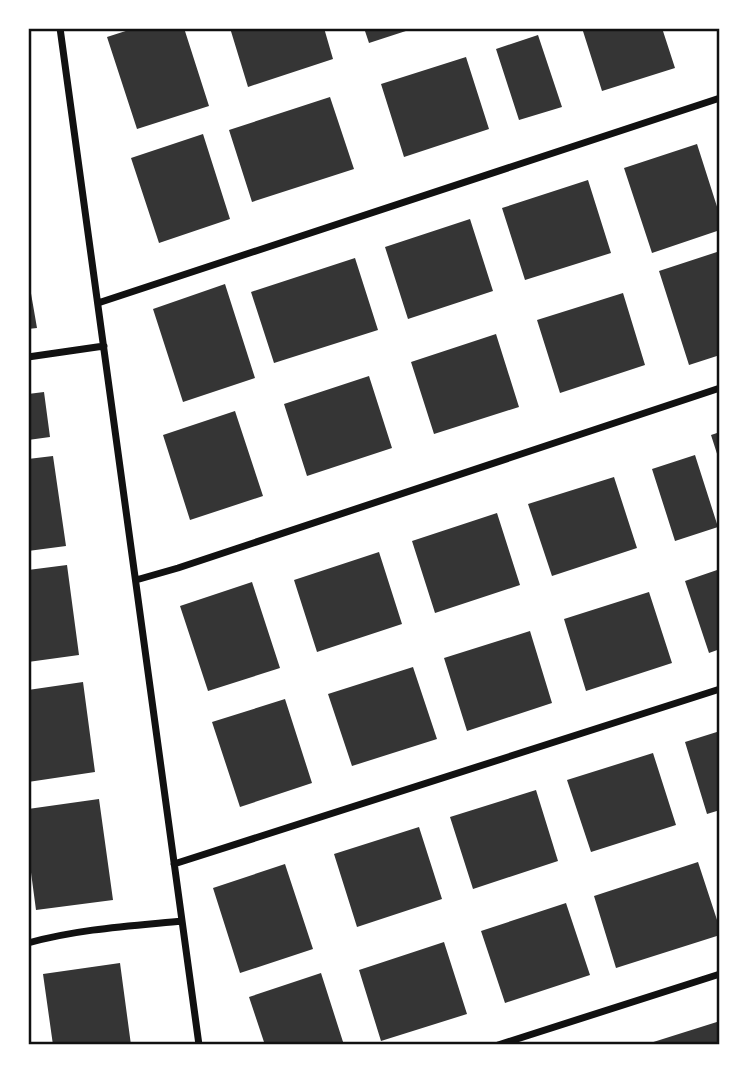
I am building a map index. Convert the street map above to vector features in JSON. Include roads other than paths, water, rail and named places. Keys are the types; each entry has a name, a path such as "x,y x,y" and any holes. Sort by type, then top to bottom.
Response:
{"street":[{"path":"60,28 199,1045"},
{"path":"98,303 720,98"},
{"path":"28,357 104,346"},
{"path":"136,580 720,388"},
{"path":"174,864 720,689"},
{"path":"28,943 75,932 182,921"},
{"path":"498,1045 720,974"}]}
